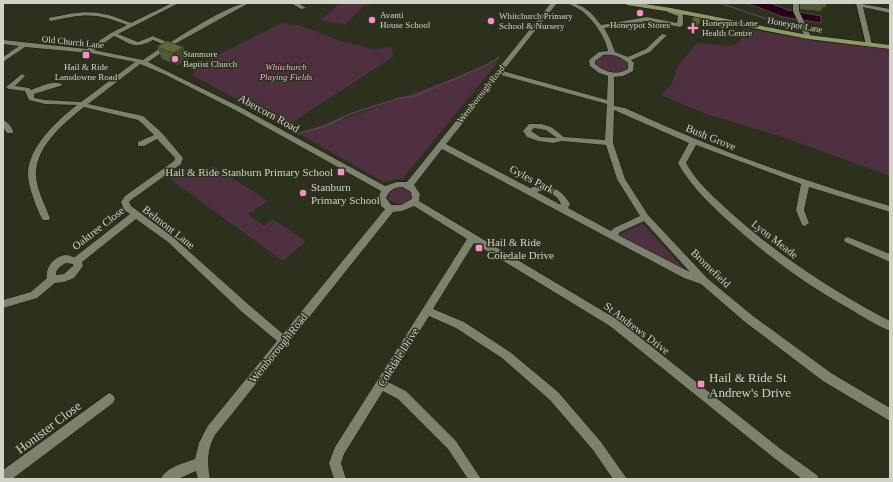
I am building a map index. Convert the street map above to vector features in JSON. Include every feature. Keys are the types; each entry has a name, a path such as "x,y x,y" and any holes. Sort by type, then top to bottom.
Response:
{"main road":[{"name":"Honeypot Lane","path":"627,3 808,36 890,47"},
{"name":"Honeypot Lane","path":"647,3 808,36"},
{"name":"Honeypot Lane","path":"868,43 890,44"}],"street":[{"path":"88,52 113,34 176,3"},
{"path":"46,218 32,173 38,151 56,126 142,62 169,45 246,3"},
{"path":"294,3 303,8"},
{"name":"Wemborough Road","path":"409,186 554,3"},
{"path":"571,3 578,6 600,27 612,45 612,53"},
{"path":"796,3 796,11 808,36"},
{"path":"868,43 859,4 890,11"},
{"path":"600,27 647,19 678,26 680,25 681,15 670,12"},
{"path":"51,19 76,14 94,13 102,14 132,25"},
{"path":"113,34 137,44 142,44 153,38 169,45"},
{"path":"627,59 653,48 664,35"},
{"name":"Old Church Lane","path":"3,42 23,46 88,52 142,62"},
{"path":"3,60 23,46"},
{"path":"612,53 627,59 631,63 631,70 626,73 612,75 598,70 592,65 592,60 600,54 612,53"},
{"name":"Abercorn Road","path":"142,62 215,96 385,190"},
{"name":"Bush Grove","path":"498,72 610,105 693,143 805,184 890,209"},
{"name":"Bromefield","path":"612,75 610,143 621,179 645,217 705,282 761,328 827,377 890,415"},
{"path":"22,76 9,87 27,88 30,93 53,84 60,85"},
{"name":"Belmont Lane","path":"30,93 31,99 36,102 71,102 85,104 90,107 140,118 146,122 179,158 178,162 128,198 125,202 127,208 171,240 245,308 284,341"},
{"path":"3,122 10,131"},
{"path":"141,144 159,135"},
{"path":"562,139 610,143"},
{"name":"Lyon Meade","path":"693,143 682,163 689,177 740,227 789,266 867,314 890,326"},
{"name":"Gyles Park","path":"441,145 687,275 705,282"},
{"path":"398,184 409,186 416,192 416,196 414,202 404,208 391,208 383,201 382,198 385,190 398,184"},
{"path":"805,184 800,210 805,223"},
{"name":"St Andrews Drive","path":"414,202 614,323 778,454 813,479"},
{"name":"Wemborough Road","path":"204,479 201,463 202,446 211,431 391,208"},
{"name":"Oaktree Close","path":"76,261 135,215"},
{"path":"613,235 617,230 645,217"},
{"name":"Coledale Drive","path":"340,479 335,463 338,451 473,237"},
{"path":"848,240 890,258"},
{"name":"Oaktree Close","path":"74,259 76,261 78,266 70,276 61,279 53,279 50,274 56,264 65,260 74,259"},
{"path":"3,304 34,295 53,279"},
{"path":"427,311 460,325 506,355 554,396 597,446 621,479"},
{"path":"381,384 402,395 452,445 475,479"},
{"name":"Honister Close","path":"4,477 109,399"},
{"path":"167,479 177,472 201,463"}],"green space":[{"path":"340,3 370,3 368,6 365,5 345,25 321,20"},
{"name":"Whitchurch Playing Fields","path":"282,23 301,26 341,41 368,48 375,49 391,47 394,56 290,124 283,124 194,76 194,70 200,64"},
{"path":"742,28 821,42 890,49 890,176 783,137 706,114 661,95 671,85 678,66 697,43 732,46 740,41"},
{"path":"607,54 618,55 629,63 629,69 616,73 604,70 595,65 595,59 597,56"},
{"path":"498,62 403,178 384,182 301,135"},
{"path":"213,166 268,201 248,214 264,226 273,219 306,241 283,261 170,179 184,169 196,175"},
{"path":"399,187 407,188 412,193 408,202 398,205 388,198 390,192"},
{"path":"643,224 684,269 618,235"}],"shaded area":[{"path":"744,3 770,3 788,10 821,16 821,23 783,17"}],"building":[{"path":"694,17 701,18 699,24 691,23"},
{"path":"167,41 183,47 173,53 157,47"}],"waterway":[{"path":"720,3 796,29"},
{"path":"339,119 400,98 415,96 489,64 499,58"},
{"path":"298,134 325,126 342,118"}],"place":[{"name":"Honeypot Stores","path":"640,13"},
{"name":"Avanti House School","path":"372,20"},
{"name":"Whitchurch Primary School & Nursery","path":"491,21"},
{"name":"Honeypot Lane Health Centre","path":"693,28"},
{"name":"Hail & Ride Lansdowne Road","path":"86,55"},
{"name":"Stanmore Baptist Church","path":"175,59"},
{"name":"Hail & Ride Stanburn Primary School","path":"341,172"},
{"name":"Stanburn Primary School","path":"303,193"},
{"name":"Hail & Ride Coledale Drive","path":"479,248"},
{"name":"Hail & Ride St Andrew's Drive","path":"701,384"}]}
